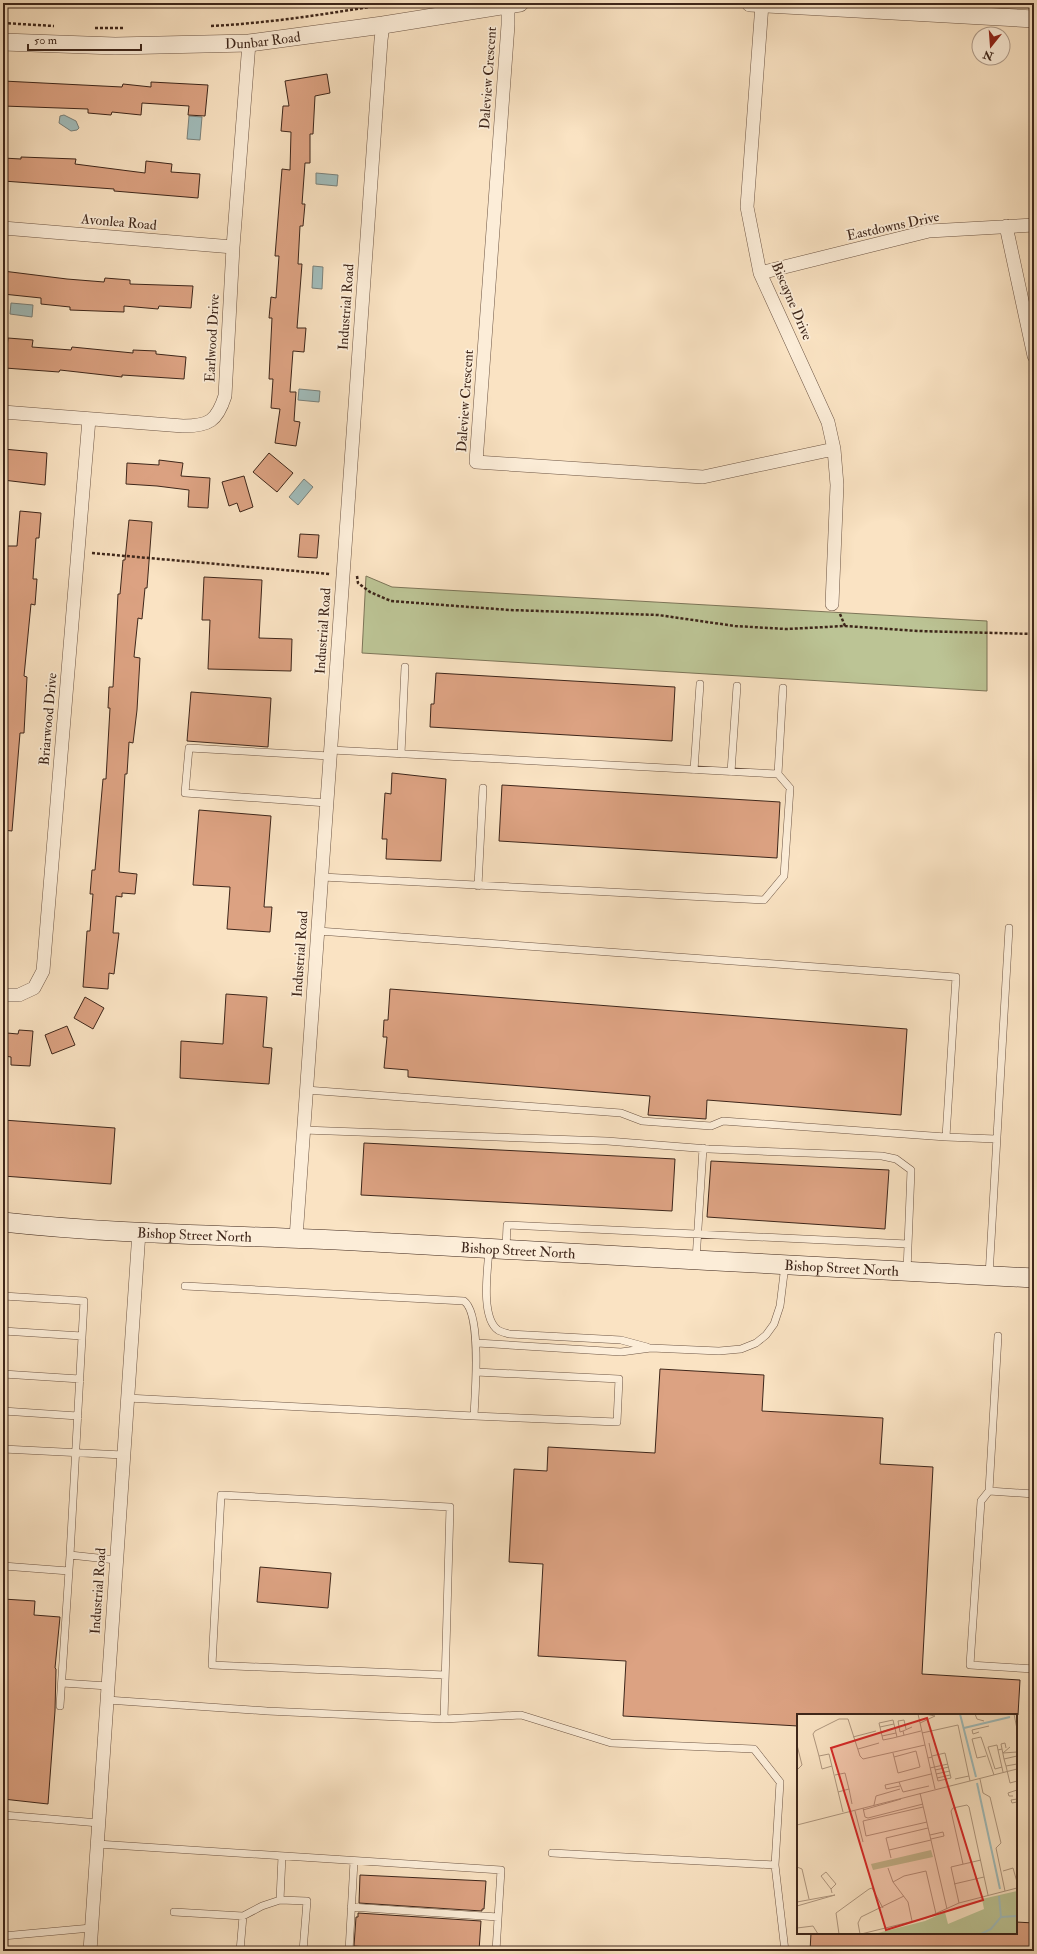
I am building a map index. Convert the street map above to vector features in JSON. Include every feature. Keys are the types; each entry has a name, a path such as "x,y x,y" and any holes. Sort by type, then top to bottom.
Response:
{"main road":[{"name":"Bishop Street North","path":"3,1222 52,1228 296,1238 1034,1278"}],"street":[{"path":"756,3 1034,19"},
{"name":"Biscayne Drive","path":"756,3 747,207 760,273 828,422 834,449 837,485 832,604"},
{"name":"Dunbar Road","path":"3,42 114,46 249,43 383,25 514,4"},
{"name":"Daleview Crescent","path":"514,4 508,25 476,462 703,477 834,449"},
{"name":"Industrial Road","path":"296,1238 383,25"},
{"name":"Earlwood Drive","path":"3,412 183,426 200,426 212,421 221,409 225,396 233,247 249,43"},
{"name":"Eastdowns Drive","path":"760,273 929,231 1034,225"},
{"path":"1006,226 1034,356"},
{"name":"Avonlea Road","path":"3,228 233,247"},
{"name":"Briarwood Drive","path":"3,995 19,995 34,988 43,971 89,419"},
{"name":"Industrial Road","path":"90,1951 139,1232"}],"lane":[{"path":"401,754 405,667"},
{"path":"694,770 700,684"},
{"path":"731,772 737,686"},
{"path":"322,877 764,900 784,876 790,788 778,774 783,688"},
{"path":"327,803 185,793 189,748 401,754 778,774"},
{"path":"478,886 483,788"},
{"path":"989,1276 1009,928"},
{"path":"318,931 956,977 946,1137"},
{"path":"306,1090 621,1113 642,1121 711,1126 723,1121 946,1137 996,1139"},
{"path":"303,1130 607,1141 703,1148 882,1156 896,1160 911,1170 907,1271"},
{"path":"696,1260 703,1148"},
{"path":"651,1348 621,1340 510,1334 498,1329 490,1319 487,1308 498,1249 508,1225 908,1244"},
{"path":"477,1343 621,1352 651,1348 719,1351 741,1349 756,1343 766,1335 774,1324 780,1306 785,1265"},
{"path":"185,1286 464,1301 468,1304 471,1310 477,1343 474,1416"},
{"path":"3,1296 84,1301 60,1706"},
{"path":"3,1331 82,1336"},
{"path":"998,1336 989,1491 981,1501 970,1665 1034,1669"},
{"path":"127,1398 617,1422 619,1379 476,1372"},
{"path":"3,1374 80,1379"},
{"path":"3,1411 78,1416"},
{"path":"3,1448 124,1455"},
{"path":"989,1491 1034,1494"},
{"path":"444,1720 450,1507 221,1495 212,1665 445,1675"},
{"path":"70,1555 116,1560"},
{"path":"3,1566 69,1571"},
{"path":"62,1683 108,1686"},
{"path":"107,1700 267,1711 444,1720 521,1715 611,1743 754,1749 780,1782 775,1865 785,1951"},
{"path":"3,1815 98,1823"},
{"path":"97,1844 501,1870 496,1951"},
{"path":"552,1853 775,1865"},
{"path":"280,1900 282,1856"},
{"path":"349,1951 354,1861"},
{"path":"174,1912 243,1916 262,1906 280,1900 307,1901 303,1951"},
{"path":"351,1907 498,1917"},
{"path":"240,1951 243,1916"},
{"path":"3,1936 91,1928"}],"path":[{"path":"204,27 244,25 326,15 393,3"},
{"path":"3,24 58,26"},
{"path":"89,28 128,28"},
{"path":"78,552 330,574"},
{"path":"356,576 359,579 358,583 370,592 391,601 510,610 658,615 735,626 786,629 845,626 1034,634"}],"green space":[{"path":"366,576 392,587 987,621 987,691 362,653"}],"water":[{"path":"64,115 76,121 79,128 77,130 71,131 59,123 60,116"},
{"path":"189,116 202,117 200,140 187,139"},
{"path":"316,173 338,175 337,186 316,184"},
{"path":"313,266 323,267 322,289 312,288"},
{"path":"11,303 33,305 32,317 10,314"},
{"path":"299,389 320,391 319,402 298,400"},
{"path":"304,479 313,487 298,505 289,497"}],"building":[{"path":"327,74 330,93 315,96 313,134 310,134 310,163 305,163 302,204 305,204 303,226 300,226 298,264 302,264 297,328 306,328 304,352 293,351 290,392 296,392 294,421 300,422 296,446 275,443 280,409 271,408 273,379 269,379 272,318 269,318 271,297 276,298 279,256 275,256 282,169 290,170 291,132 281,131 283,106 289,106 285,81"},
{"path":"3,81 122,87 123,84 151,87 151,82 208,85 205,116 188,115 189,106 142,103 141,115 112,112 111,115 88,113 88,109 3,106"},
{"path":"21,157 76,159 75,164 145,173 146,161 172,164 171,172 200,174 198,198 114,191 114,189 3,181 3,158 21,159"},
{"path":"3,271 104,282 105,278 130,280 130,284 193,286 191,308 159,306 158,309 124,306 124,312 70,310 70,307 41,304 41,298 3,294"},
{"path":"8,338 33,340 32,347 71,350 72,347 133,353 133,350 156,351 156,354 186,357 184,379 122,375 122,377 60,370 59,372 5,368"},
{"path":"3,449 47,453 45,485 3,480"},
{"path":"269,453 293,473 277,492 253,472"},
{"path":"159,460 183,463 181,476 210,478 208,508 188,507 189,490 126,484 127,463 159,465"},
{"path":"244,476 253,507 240,512 237,503 229,506 222,482"},
{"path":"20,511 41,513 39,538 36,538 33,579 37,579 35,605 31,604 24,676 27,677 24,733 20,733 12,831 3,830 3,643 7,602 4,602 7,546 17,546"},
{"path":"129,520 152,522 147,588 145,588 142,619 138,618 134,657 140,658 137,710 133,743 129,742 127,774 125,774 119,872 137,874 135,894 122,893 122,897 116,896 113,933 119,933 114,974 109,973 108,989 83,987 87,931 90,931 93,894 90,894 92,870 95,870 103,779 106,779 110,708 108,708 109,687 113,687 118,594 120,594"},
{"path":"300,534 319,535 317,558 298,557"},
{"path":"204,577 262,580 259,638 292,639 291,671 208,669 210,620 202,620"},
{"path":"436,673 675,687 672,741 430,727 431,704 434,704"},
{"path":"191,692 271,698 268,747 187,741"},
{"path":"392,773 446,779 441,861 386,859 387,839 382,839 385,793 391,794"},
{"path":"502,785 780,802 777,858 499,841"},
{"path":"199,810 271,816 264,907 272,907 270,932 227,929 230,887 193,885"},
{"path":"390,989 907,1029 901,1115 707,1100 706,1119 648,1115 650,1096 408,1077 408,1070 384,1068 387,1037 383,1037 384,1020 388,1020"},
{"path":"226,994 267,997 263,1047 272,1048 269,1084 180,1078 181,1041 223,1044"},
{"path":"85,997 104,1008 93,1029 74,1018"},
{"path":"67,1026 75,1045 52,1054 45,1035"},
{"path":"19,1030 33,1031 30,1066 11,1065 11,1057 5,1056 7,1033 18,1034"},
{"path":"3,1120 115,1128 111,1184 3,1176"},
{"path":"364,1143 675,1159 672,1211 361,1195"},
{"path":"711,1161 889,1170 885,1229 707,1217"},
{"path":"660,1369 764,1375 762,1411 883,1418 880,1464 933,1467 922,1674 1020,1680 1018,1715 797,1714 797,1726 623,1716 626,1661 538,1656 543,1564 509,1562 514,1469 547,1471 548,1447 655,1453"},
{"path":"260,1567 331,1573 328,1608 257,1602"},
{"path":"3,1599 35,1601 34,1615 60,1617 55,1668 55,1711 48,1804 3,1799"},
{"path":"360,1875 486,1881 484,1909 482,1909 482,1911 359,1903"},
{"path":"358,1913 481,1921 479,1951 422,1951 354,1946 356,1917 358,1917"},
{"path":"1017,1922 1034,1923 1034,1951 810,1951 811,1934 1017,1934"}]}
